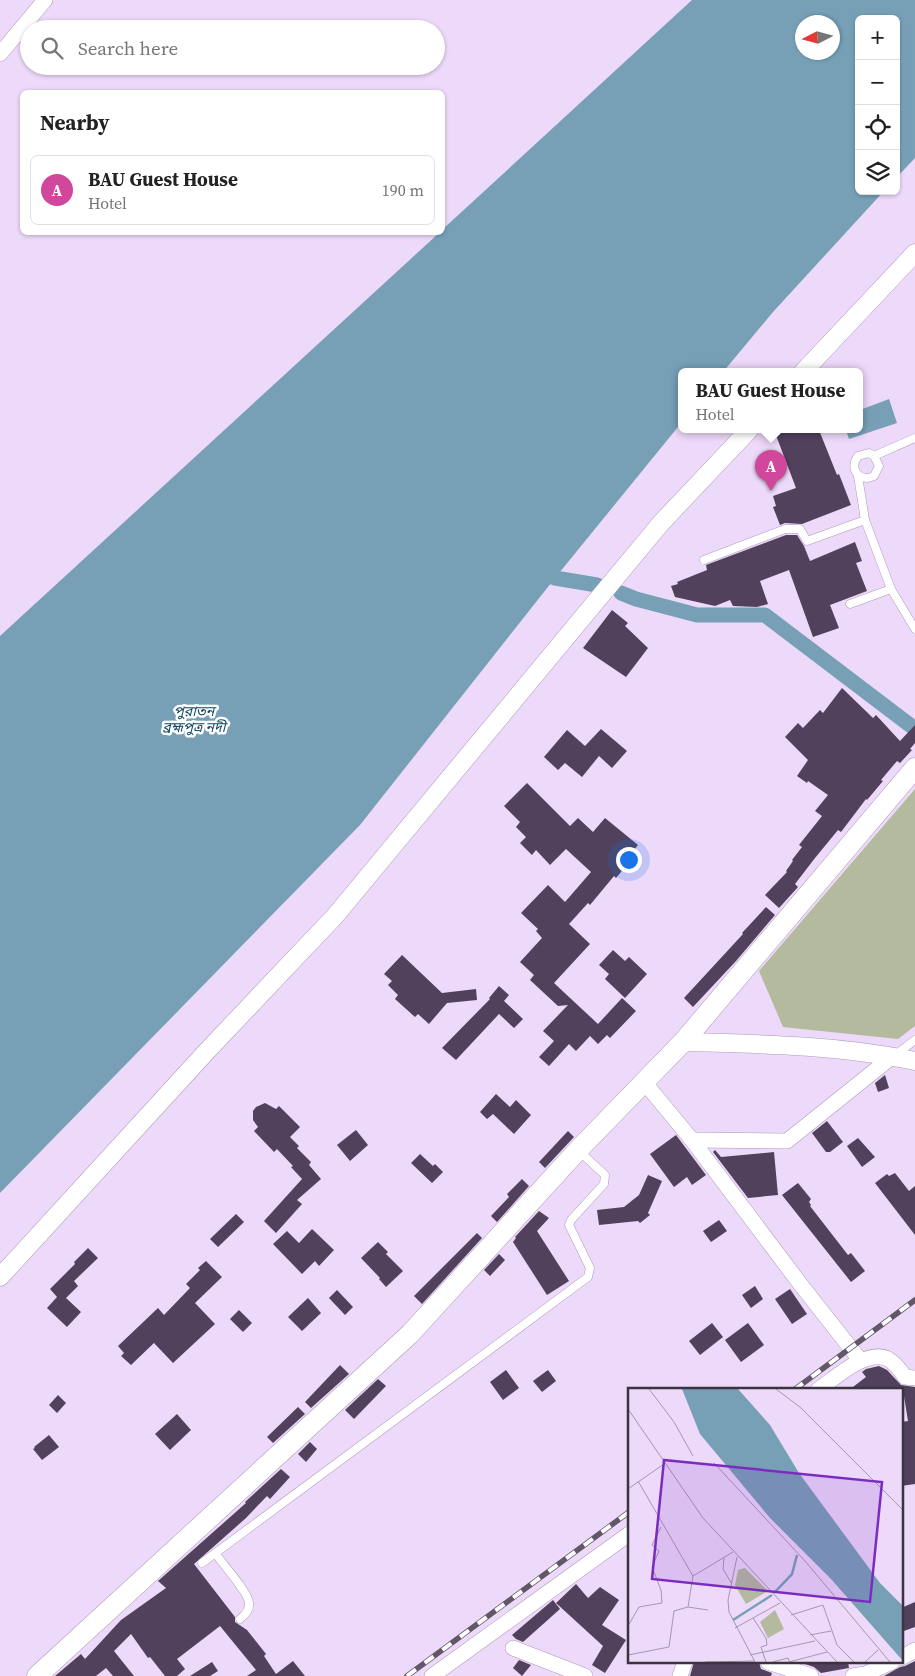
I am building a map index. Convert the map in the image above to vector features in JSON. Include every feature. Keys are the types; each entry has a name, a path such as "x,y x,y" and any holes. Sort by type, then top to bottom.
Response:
{"main road":[{"path":"37,1676 410,1334 578,1150 683,1042 914,771"}],"street":[{"path":"28,20 45,0"},
{"path":"0,54 20,30"},
{"path":"807,368 915,253"},
{"path":"0,1277 206,1052 335,916 661,523 746,433"},
{"path":"683,1042 808,1046 893,1056 915,1061"},
{"path":"692,1140 787,1141 893,1056"},
{"path":"645,1083 692,1140 800,1285 860,1360"},
{"path":"821,1388 860,1360 878,1357 889,1360 905,1376 915,1378"},
{"path":"432,1676 516,1614 572,1577 628,1535"},
{"path":"513,1648 585,1676"},
{"path":"902,1657 915,1650"},
{"path":"680,1676 684,1664"},
{"path":"774,1664 811,1676"},
{"path":"853,1676 865,1674 888,1664"}],"lane":[{"path":"915,438 874,456 863,454 858,456 854,466 858,476 865,520 891,589 915,629"},
{"path":"858,476 864,478 874,476 879,466 874,456"},
{"path":"704,560 785,529 800,529 807,541 865,520"},
{"path":"850,604 891,589"},
{"path":"893,1056 915,1040"},
{"path":"202,1563 588,1277 590,1268 569,1225 571,1220 604,1184 606,1179 605,1175 578,1150"},
{"path":"215,1553 249,1601 248,1610 240,1619"}],"green space":[{"path":"915,789 915,1026 898,1039 783,1027 759,971"}],"water":[{"name":"পুরাতন ব্রহ্মপুত্র নদী","path":"692,0 915,0 915,158 900,174 900,15 855,15 855,195 880,195 773,312 726,368 678,368 678,427 555,578 360,825 0,1193 0,636 437,235 445,235 445,227"},
{"path":"889,399 897,423 849,439 847,433 863,433 863,409"}],"building":[{"path":"775,433 820,433 851,505 802,524 785,523 780,525 773,507 776,506 773,496 796,488"},
{"path":"786,535 797,535 810,561 855,542 862,561 856,563 867,591 830,605 839,628 813,637 789,570 760,581 768,604 757,607 733,606 730,600 715,606 675,597 671,586 707,570 706,565"},
{"path":"612,610 628,623 625,626 648,648 626,677 583,648"},
{"path":"842,688 873,718 876,715 900,741 915,725 915,743 910,749 912,750 900,763 897,761 881,780 883,781 866,799 841,832 838,830 795,884 798,887 779,908 765,895 787,872 792,860 802,847 799,845 822,816 815,811 828,795 797,776 808,760 785,737 798,723 803,728 820,710 823,713"},
{"path":"601,729 627,751 612,768 599,756 582,777 565,763 558,770 544,757 567,730 585,746"},
{"path":"527,783 570,826 578,818 593,832 605,818 638,845 623,863 626,866 616,878 614,876 590,905 588,903 569,924 590,944 554,983 598,1024 622,998 636,1011 610,1038 607,1035 598,1044 590,1036 576,1051 569,1044 549,1066 539,1057 554,1041 543,1031 568,1005 558,1006 530,980 534,975 520,962 542,938 536,931 538,929 521,913 548,885 565,902 591,872 566,849 550,865 536,850 532,855 520,843 526,837 516,827 520,822 504,806"},
{"path":"766,907 775,915 693,1007 684,998"},
{"path":"613,950 625,961 629,957 647,974 625,998 605,979 609,974 599,965"},
{"path":"402,955 442,993 476,989 477,1000 447,1003 429,1024 418,1014 415,1017 395,999 398,995 388,985 392,981 384,974"},
{"path":"499,986 509,995 504,1001 523,1019 514,1028 499,1014 456,1060 442,1048 490,999"},
{"path":"885,1075 889,1088 878,1092 875,1083"},
{"path":"496,1094 510,1107 516,1100 531,1115 514,1134 493,1114 487,1119 480,1112"},
{"path":"265,1103 276,1109 279,1106 300,1127 290,1137 299,1146 297,1148 311,1162 309,1165 321,1179 297,1200 302,1204 276,1233 264,1221 302,1179 277,1149 274,1152 254,1131 258,1127 253,1120 253,1111 256,1107"},
{"path":"827,1121 843,1142 830,1152 826,1152 812,1133"},
{"path":"356,1130 368,1145 350,1161 337,1145"},
{"path":"568,1131 574,1137 545,1168 539,1162"},
{"path":"676,1135 706,1175 692,1185 687,1177 674,1187 650,1154"},
{"path":"858,1138 875,1157 862,1167 847,1146"},
{"path":"715,1150 721,1157 774,1152 778,1195 748,1198 713,1152"},
{"path":"420,1154 443,1172 432,1183 411,1163"},
{"path":"895,1173 909,1191 915,1186 915,1235 875,1183 887,1174 889,1176"},
{"path":"648,1175 662,1181 648,1213 650,1215 640,1223 638,1221 599,1225 597,1210 624,1207 639,1195"},
{"path":"522,1179 529,1186 497,1222 491,1216 509,1197 507,1194"},
{"path":"798,1183 811,1199 809,1202 810,1206 848,1255 851,1253 865,1271 851,1282 782,1195"},
{"path":"539,1211 549,1218 537,1231 569,1281 547,1295 513,1242 515,1237"},
{"path":"236,1214 244,1222 218,1247 210,1239"},
{"path":"719,1220 727,1231 711,1242 703,1231"},
{"path":"312,1229 334,1250 319,1266 315,1261 302,1274 273,1244 287,1231 299,1243"},
{"path":"477,1233 482,1238 422,1304 414,1296"},
{"path":"378,1242 388,1252 386,1254 403,1271 386,1287 361,1258"},
{"path":"88,1248 98,1258 74,1281 78,1286 66,1298 81,1312 67,1327 47,1308 57,1297 50,1289"},
{"path":"499,1254 505,1260 490,1276 484,1270"},
{"path":"206,1261 222,1277 195,1303 215,1324 173,1363 154,1343 131,1365 121,1356 124,1353 118,1346 158,1308 164,1315 190,1288 186,1284"},
{"path":"755,1286 763,1299 751,1308 742,1295"},
{"path":"790,1289 807,1314 792,1324 775,1299"},
{"path":"337,1290 353,1307 345,1315 329,1298"},
{"path":"308,1298 321,1313 302,1331 288,1317"},
{"path":"239,1310 252,1323 243,1332 230,1319"},
{"path":"712,1323 723,1337 700,1355 689,1341"},
{"path":"748,1323 764,1345 741,1362 725,1340"},
{"path":"340,1365 349,1374 311,1408 305,1402"},
{"path":"879,1366 887,1370 901,1385 915,1387 915,1484 902,1486 902,1422 908,1421 903,1390 902,1388 852,1388 866,1377 862,1372"},
{"path":"506,1370 519,1388 503,1400 490,1382"},
{"path":"548,1370 556,1381 542,1392 533,1381"},
{"path":"378,1379 386,1386 354,1419 345,1410"},
{"path":"58,1395 66,1403 57,1413 49,1405"},
{"path":"298,1407 305,1414 273,1443 267,1437"},
{"path":"177,1414 191,1430 170,1450 155,1434"},
{"path":"49,1435 59,1447 42,1460 33,1449"},
{"path":"310,1442 317,1449 306,1462 298,1454"},
{"path":"281,1469 290,1477 270,1499 267,1496 246,1518 194,1564 235,1617 235,1622 247,1630 266,1654 264,1656 276,1674 293,1661 305,1676 247,1676 256,1670 220,1626 177,1659 185,1669 177,1676 165,1676 150,1657 148,1658 131,1634 114,1651 134,1676 113,1676 106,1668 96,1676 55,1676 81,1654 85,1659 121,1620 166,1588 158,1581 246,1503"},
{"path":"576,1584 588,1598 600,1587 619,1600 602,1625 626,1640 605,1673 592,1665 603,1646 556,1603"},
{"path":"553,1600 560,1609 523,1642 512,1635"},
{"path":"915,1602 915,1627 902,1632 902,1608"},
{"path":"519,1660 531,1665 522,1676 513,1668"},
{"path":"915,1661 915,1676 884,1676 900,1667"},
{"path":"212,1662 218,1671 210,1676 190,1676"},
{"path":"693,1664 760,1664 761,1669 772,1673 771,1676 690,1676"},
{"path":"805,1664 848,1664 849,1668 821,1673 814,1667"}],"waterway":[{"path":"535,570 555,578 597,585"},
{"path":"621,593 636,599 697,615 765,615 915,729"}],"railway":[{"path":"797,1388 915,1300"},
{"path":"407,1676 628,1513"}],"place":[{"name":"BAU Guest House","path":"771,491"}]}
